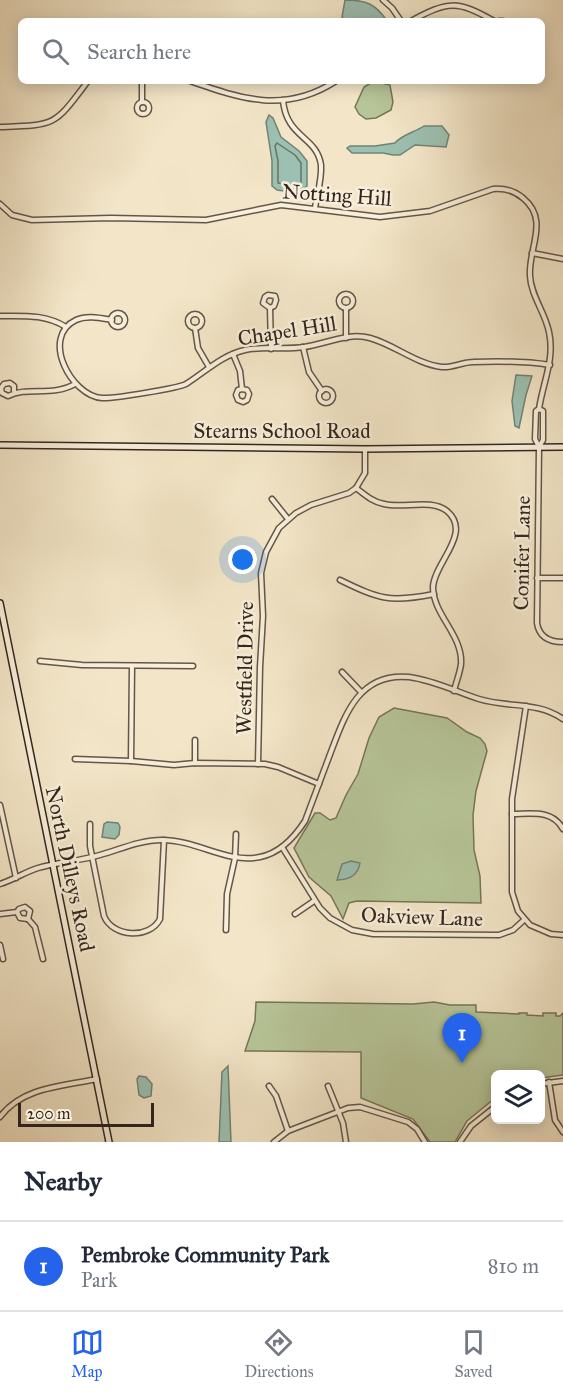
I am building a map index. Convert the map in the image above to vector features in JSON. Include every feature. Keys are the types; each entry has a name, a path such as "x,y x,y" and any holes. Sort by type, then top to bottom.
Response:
{"main road":[{"name":"Stearns School Road","path":"0,445 365,449 563,447"},
{"name":"North Dilleys Road","path":"0,603 108,1142"}],"street":[{"path":"383,0 399,18"},
{"path":"417,18 441,5 454,2 472,5 490,18"},
{"path":"0,128 38,126 55,120 68,108 86,84"},
{"path":"142,84 142,101"},
{"path":"199,84 242,98 268,101 311,93 330,84"},
{"path":"283,100 288,122 313,146 319,159 321,172 315,208"},
{"name":"Notting Hill","path":"0,204 12,215 32,220 216,219 274,205 295,205 380,217 430,211 488,190 504,189 516,193 534,211 537,232 532,253 530,280 549,331 551,347 550,365 539,409 536,411 535,439 539,447"},
{"path":"532,253 563,259"},
{"path":"270,308 271,349"},
{"path":"346,308 346,338"},
{"path":"0,316 43,317 66,327"},
{"path":"14,391 55,392 75,384 62,361 60,352 60,340 66,327 84,318 112,320"},
{"path":"195,328 198,348 208,367"},
{"name":"Chapel Hill","path":"75,384 91,396 109,398 178,388 208,367 248,349 303,348 346,338 372,339 422,362 440,367 457,367 472,362 532,362 550,365"},
{"path":"303,348 309,372 322,391"},
{"path":"233,354 240,371 242,389"},
{"name":"Conifer Lane","path":"539,447 538,630 550,641 563,642"},
{"path":"365,449 365,473 356,488 381,504 438,507 451,515 455,525 456,534 435,577 434,594 460,650 461,664 454,691"},
{"name":"Westfield Drive","path":"258,764 263,616 261,573 269,544 288,519 310,505 349,494 356,488"},
{"path":"272,499 288,519"},
{"path":"537,578 563,578"},
{"path":"339,580 388,599 401,600 434,594"},
{"path":"40,661 82,665 193,666"},
{"path":"131,761 132,666"},
{"path":"342,672 361,692"},
{"path":"0,884 36,869 92,857 132,844 164,840 187,842 235,858 260,857 282,847 305,821 344,716 361,692 379,681 396,677 417,679 496,704 544,709 563,719"},
{"path":"526,706 513,792 512,892 518,911 524,920 540,931 563,935"},
{"path":"195,740 195,764"},
{"path":"75,759 174,765 258,764 278,767 319,784"},
{"path":"0,805 16,878"},
{"path":"512,814 550,815 563,829"},
{"path":"90,824 92,857 104,916 108,925 118,931 144,932 154,928 161,915 164,840"},
{"path":"226,930 227,894 235,858 236,834"},
{"name":"Oakview Lane","path":"282,847 314,901 338,924 352,930 373,934 499,935 513,930 524,920"},
{"path":"295,914 314,901"},
{"path":"0,914 17,912 21,907 30,911 28,919"},
{"path":"17,912 20,918 28,919 35,927 43,959"},
{"path":"0,945 3,959"},
{"path":"0,1117 13,1103 28,1094 96,1079"},
{"path":"545,1083 563,1081"},
{"path":"549,1082 555,1120 563,1132"},
{"path":"269,1086 276,1096 288,1131"},
{"path":"328,1086 345,1132 346,1142"},
{"path":"274,1142 288,1131 337,1111 354,1107 371,1109 408,1122 417,1129 424,1141"},
{"path":"461,1142 471,1126 491,1109"}],"shaded area":[{"path":"369,84 390,85 393,102 391,110 376,118 366,119 359,114 355,107 364,87"},
{"path":"394,708 447,718 480,738 485,744 487,751 476,791 473,815 474,850 480,876 481,903 357,901 349,903 343,919 331,896 309,877 294,848 315,813 320,813 330,820 336,818 358,774 369,738 379,717"},
{"path":"256,1002 413,1004 434,1002 450,1005 476,1005 476,1012 527,1013 527,1015 543,1016 543,1013 556,1013 556,1016 560,1016 563,1013 563,1075 545,1077 545,1070 491,1070 491,1101 467,1121 455,1142 430,1142 413,1119 361,1098 361,1052 245,1051 255,1021"}],"water":[{"path":"345,0 374,6 385,18 343,18"},
{"path":"269,115 273,118 281,137 299,151 307,161 307,186 299,193 277,190 272,186 272,161 266,122"},
{"path":"424,126 442,126 449,135 446,147 415,145 400,155 352,153 347,148 395,143"},
{"path":"516,375 532,376 519,428 515,426 512,401"},
{"path":"118,823 120,827 119,835 115,839 102,837 104,824"},
{"path":"351,861 360,863 355,874 349,878 337,880 342,864"},
{"path":"228,1066 231,1142 219,1142 222,1072"},
{"path":"139,1076 146,1077 152,1084 151,1096 144,1098 139,1095 137,1079"}],"place":[{"name":"Pembroke Community Park","path":"462,1063"}]}
